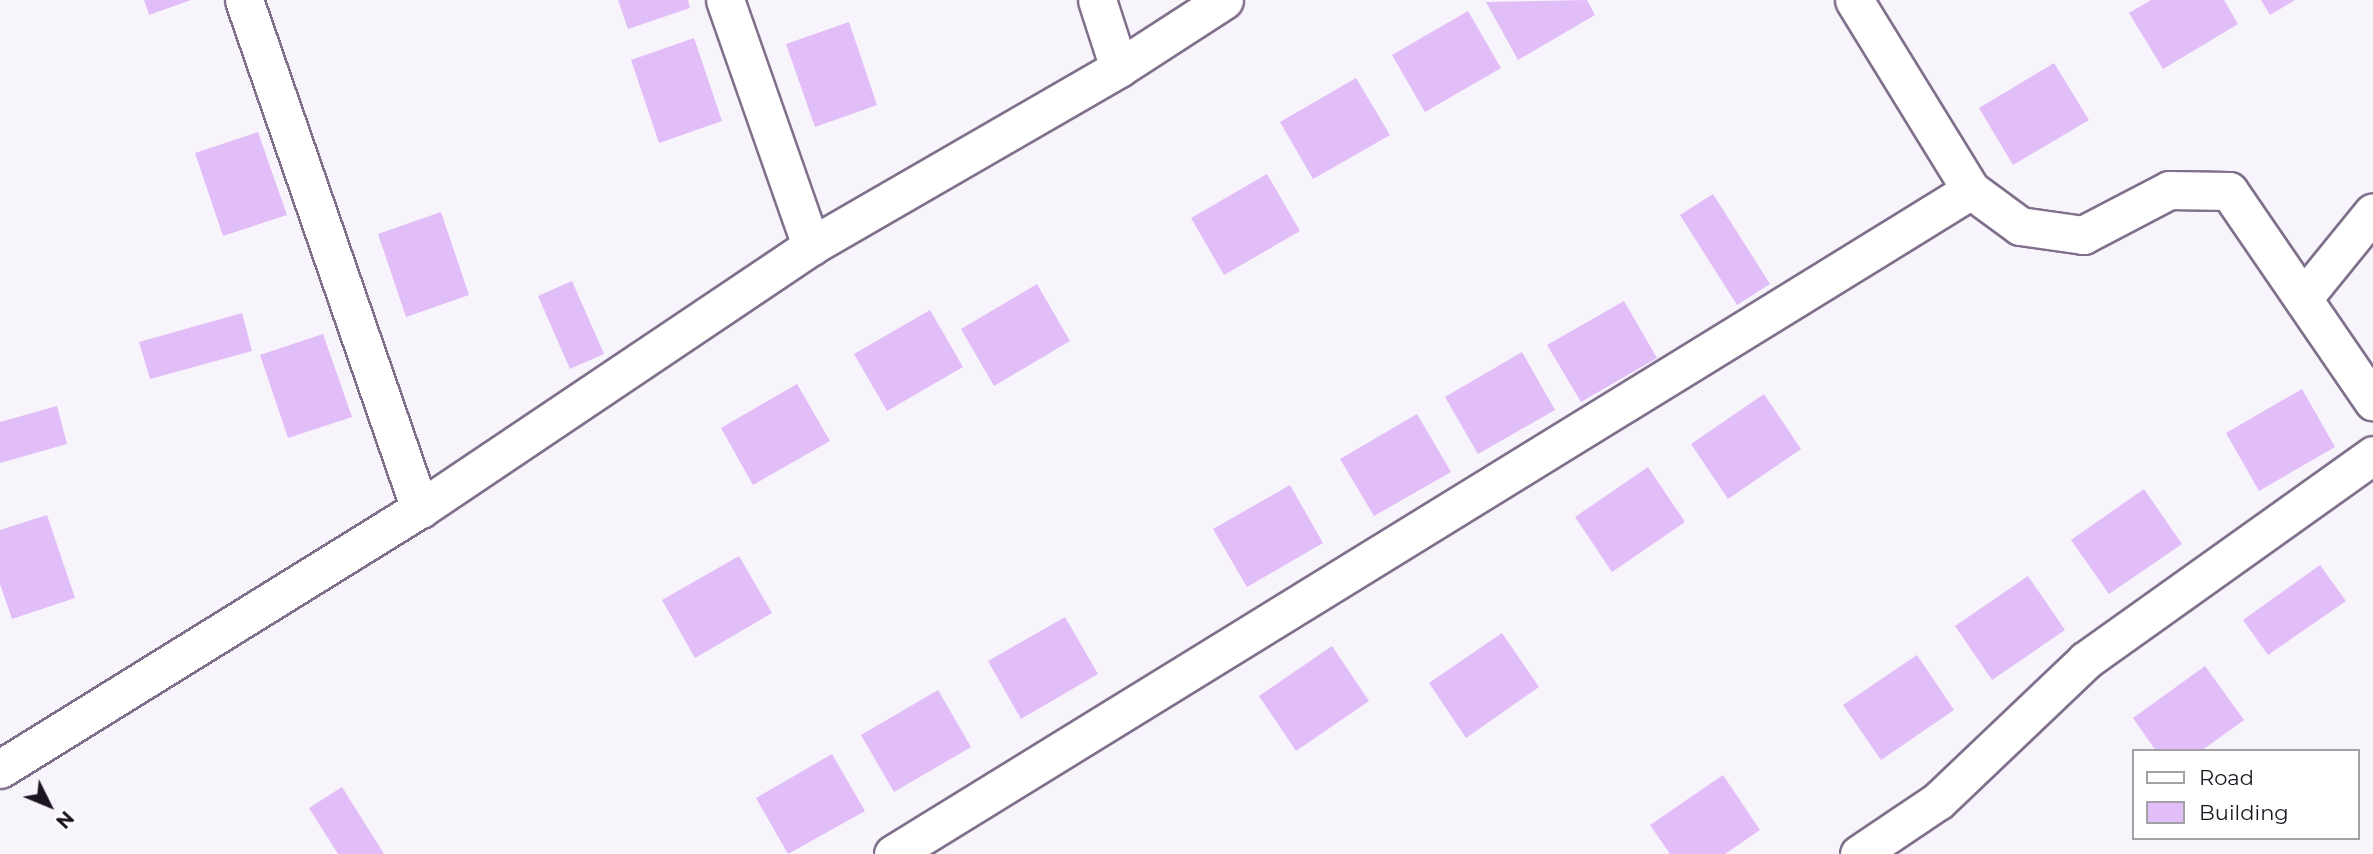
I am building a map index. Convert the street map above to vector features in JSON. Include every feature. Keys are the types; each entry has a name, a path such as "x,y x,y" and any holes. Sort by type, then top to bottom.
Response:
{"street":[{"path":"244,0 420,509"},
{"path":"725,0 811,246"},
{"path":"1097,0 1119,68"},
{"path":"3,759 420,509 811,246 1119,68 1224,0"},
{"path":"1854,0 1971,190 2020,226 2082,235 2169,190 2229,191 2373,401"},
{"path":"893,854 1971,190"},
{"path":"2304,297 2373,212"},
{"path":"1859,854 1938,800 2086,660 2373,455"}],"building":[{"path":"144,0 191,0 149,15"},
{"path":"618,0 688,0 690,8 628,29"},
{"path":"1587,0 1595,15 1518,60 1486,2"},
{"path":"2151,0 2224,0 2238,24 2163,69 2129,13"},
{"path":"2261,0 2295,0 2270,15"},
{"path":"1468,11 1501,68 1425,112 1392,55"},
{"path":"849,22 877,105 815,127 786,44"},
{"path":"694,38 722,121 659,143 631,60"},
{"path":"2054,63 2089,120 2013,165 1979,108"},
{"path":"1356,78 1390,135 1313,179 1280,122"},
{"path":"258,132 287,215 223,236 195,153"},
{"path":"1267,174 1300,231 1224,275 1191,218"},
{"path":"1713,194 1770,284 1737,305 1680,215"},
{"path":"441,212 469,295 406,317 378,234"},
{"path":"572,281 604,354 570,369 538,296"},
{"path":"1037,284 1070,341 994,386 961,329"},
{"path":"1624,301 1657,358 1581,402 1547,345"},
{"path":"930,310 963,367 887,411 854,354"},
{"path":"242,313 252,351 150,379 139,342"},
{"path":"323,334 352,417 288,438 260,355"},
{"path":"1522,352 1555,410 1478,454 1445,397"},
{"path":"797,384 830,441 753,485 721,428"},
{"path":"2302,389 2335,447 2259,491 2226,433"},
{"path":"1764,394 1801,449 1728,499 1691,444"},
{"path":"57,406 67,444 0,463 0,422"},
{"path":"1417,414 1451,472 1374,516 1340,459"},
{"path":"1648,467 1685,522 1612,572 1575,517"},
{"path":"1290,485 1323,543 1247,587 1213,529"},
{"path":"2144,489 2182,544 2109,594 2071,540"},
{"path":"47,515 75,598 12,619 0,584 0,530"},
{"path":"739,556 772,613 695,658 662,600"},
{"path":"2320,565 2346,601 2268,655 2243,620"},
{"path":"2028,576 2065,630 1992,680 1955,626"},
{"path":"1065,617 1098,674 1021,719 988,661"},
{"path":"1502,633 1539,687 1466,738 1429,683"},
{"path":"1332,646 1369,701 1296,751 1259,696"},
{"path":"1917,655 1954,710 1881,760 1843,705"},
{"path":"2205,666 2244,720 2204,749 2155,749 2133,718"},
{"path":"938,690 971,747 894,792 861,735"},
{"path":"832,754 865,811 788,854 756,798"},
{"path":"1723,775 1760,830 1725,854 1670,854 1650,825"},
{"path":"342,787 384,854 338,854 309,808"}]}
